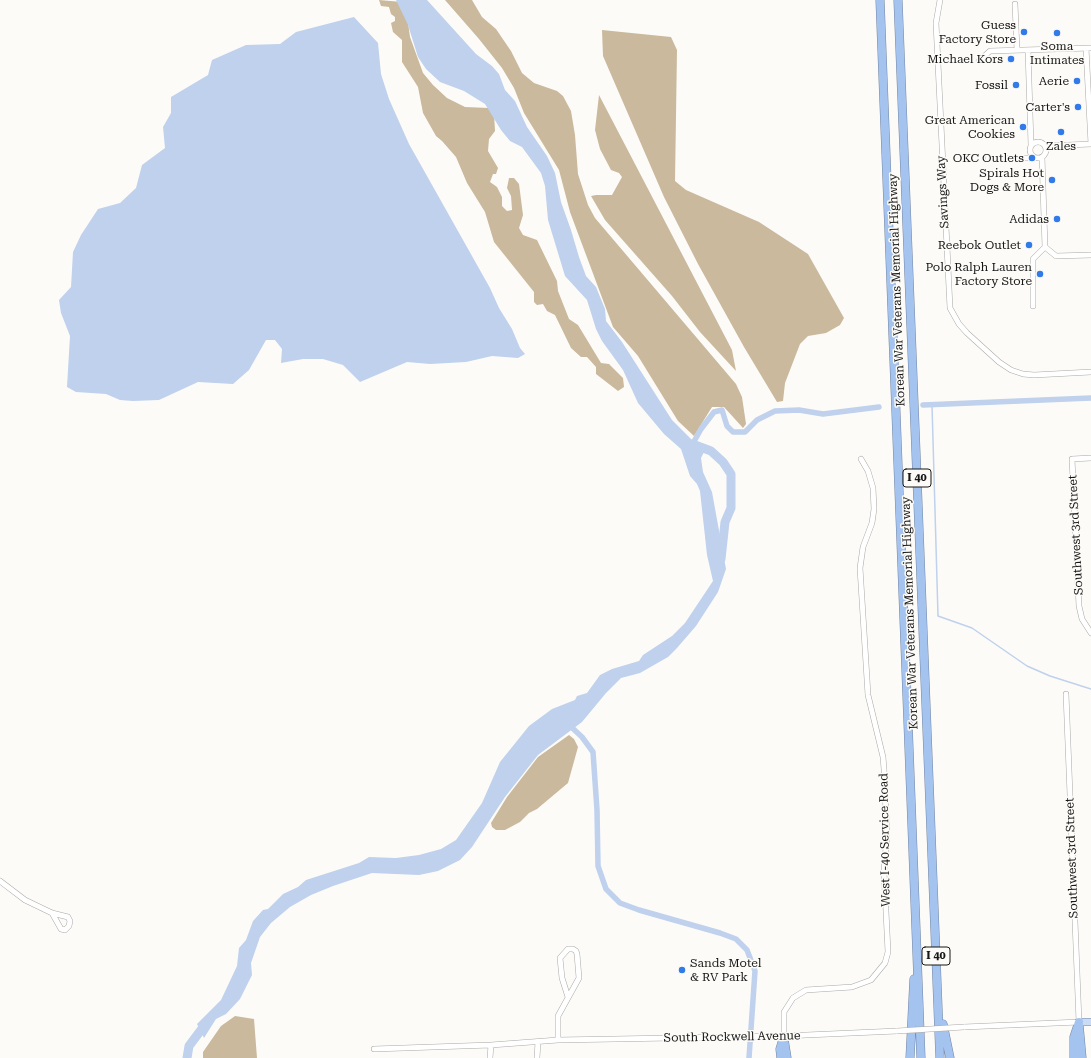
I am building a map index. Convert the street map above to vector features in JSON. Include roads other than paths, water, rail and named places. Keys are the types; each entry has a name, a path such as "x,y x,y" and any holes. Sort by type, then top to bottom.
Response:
{"highway":[{"path":"875,0 881,39"},
{"name":"Korean War Veterans Memorial Highway","path":"880,0 921,1058"},
{"name":"Korean War Veterans Memorial Highway","path":"898,0 940,1058"},
{"path":"900,44 903,0"},
{"path":"910,1058 911,1012 917,940"},
{"path":"938,1000 950,1058"},
{"path":"1074,1058 1074,1037 1079,1022"},
{"path":"1079,1022 1082,1038 1082,1058"},
{"path":"781,1058 780,1049 784,1036"},
{"path":"784,1036 787,1058"}],"main road":[{"name":"South Rockwell Avenue","path":"1079,1022 1091,1022"}],"street":[{"name":"Savings Way","path":"940,2 936,23 950,308 959,324 967,333 999,362 1011,370 1023,374 1034,375 1091,372"},
{"path":"1015,4 1017,50"},
{"path":"979,61 990,51 1089,48 1091,144 1046,146 1040,141 1034,142 1031,145"},
{"path":"1028,50 1030,152 1035,158"},
{"path":"1033,306 1033,259 1045,246 1042,157 1046,152 1046,146"},
{"path":"988,158 1042,157"},
{"path":"1045,246 1056,256 1091,255"},
{"name":"Southwest 3rd Street","path":"1091,458 1072,459 1079,606 1082,620 1091,633"},
{"name":"West I-40 Service Road","path":"784,1036 784,1012 793,998 806,990 852,987 871,980 885,963 888,952 884,871 887,836 884,769 868,695 860,568 863,547 872,523 874,509 873,488 868,472 861,459"},
{"name":"Southwest 3rd Street","path":"1066,694 1079,1022"},
{"path":"0,881 18,896 52,913"},
{"path":"558,1040 558,1016 579,978 578,954 572,949 568,949 560,958 562,978 568,997"},
{"name":"South Rockwell Avenue","path":"374,1049 491,1045 558,1040 784,1036 1079,1022"},
{"path":"537,1058 538,1042"},
{"path":"490,1058 491,1045"}],"water":[{"path":"396,0 427,0 476,54 492,66 499,74 505,90 515,101 527,127 547,156 555,173 561,202 579,257 586,276 596,287 605,309 606,321 622,342 672,420 691,439 707,446 701,458 703,472 712,492 726,569 718,592 696,626 677,648 668,657 640,673 621,678 606,693 582,722 538,755 505,797 472,847 460,860 438,871 419,875 372,873 333,886 311,895 290,907 271,923 260,937 251,963 252,975 240,999 226,1014 216,1019 204,1038 197,1024 221,1000 237,966 239,948 246,940 253,921 263,910 268,909 283,894 298,887 306,880 359,863 369,857 396,858 419,855 441,849 456,840 482,803 500,762 529,726 552,709 575,700 577,696 587,693 600,675 612,669 639,661 643,655 672,636 685,623 713,581 707,555 700,491 697,484 690,476 681,449 664,434 638,403 623,370 602,341 596,329 587,300 565,276 548,220 545,186 541,173 522,147 510,141 501,130 485,104 464,91 440,82 426,69 418,57 408,25"},
{"path":"354,17 378,43 381,74 389,99 409,144 490,288 499,308 512,329 520,348 525,354 518,358 492,356 466,362 430,364 407,362 360,382 343,365 323,359 303,359 281,363 282,349 275,340 266,340 249,370 233,384 198,382 159,400 133,401 120,400 106,394 76,392 67,387 70,336 61,313 59,300 71,287 73,252 81,235 98,209 120,203 136,188 142,165 165,148 163,127 171,113 171,97 208,75 212,60 246,45 280,44 296,32"}],"waterway":[{"path":"923,405 1091,398"},
{"path":"932,405 938,616 972,628 1027,666 1050,676 1091,689"},
{"path":"692,445 701,429 714,412 722,410 727,426 733,432 745,432 757,420 775,411 799,410 823,414 879,407"},
{"path":"695,445 711,451 723,462 731,474 731,508 725,522 721,559"},
{"path":"568,724 582,737 593,752 597,810 598,866 606,889 620,903 639,910 720,933 736,939 747,950 755,971 749,1058"},
{"path":"187,1058 189,1046 207,1022"}],"place":[{"name":"Guess Factory Store","path":"1024,32"},
{"name":"Soma Intimates","path":"1057,33"},
{"name":"Michael Kors","path":"1011,59"},
{"name":"Aerie","path":"1077,81"},
{"name":"Fossil","path":"1016,85"},
{"name":"Carter's","path":"1078,107"},
{"name":"Great American Cookies","path":"1023,127"},
{"name":"Zales","path":"1061,132"},
{"name":"OKC Outlets","path":"1032,158"},
{"name":"Spirals Hot Dogs & More","path":"1052,180"},
{"name":"Adidas","path":"1057,219"},
{"name":"Reebok Outlet","path":"1029,245"},
{"name":"Polo Ralph Lauren Factory Store","path":"1040,274"},
{"name":"Sands Motel & RV Park","path":"682,970"}]}
